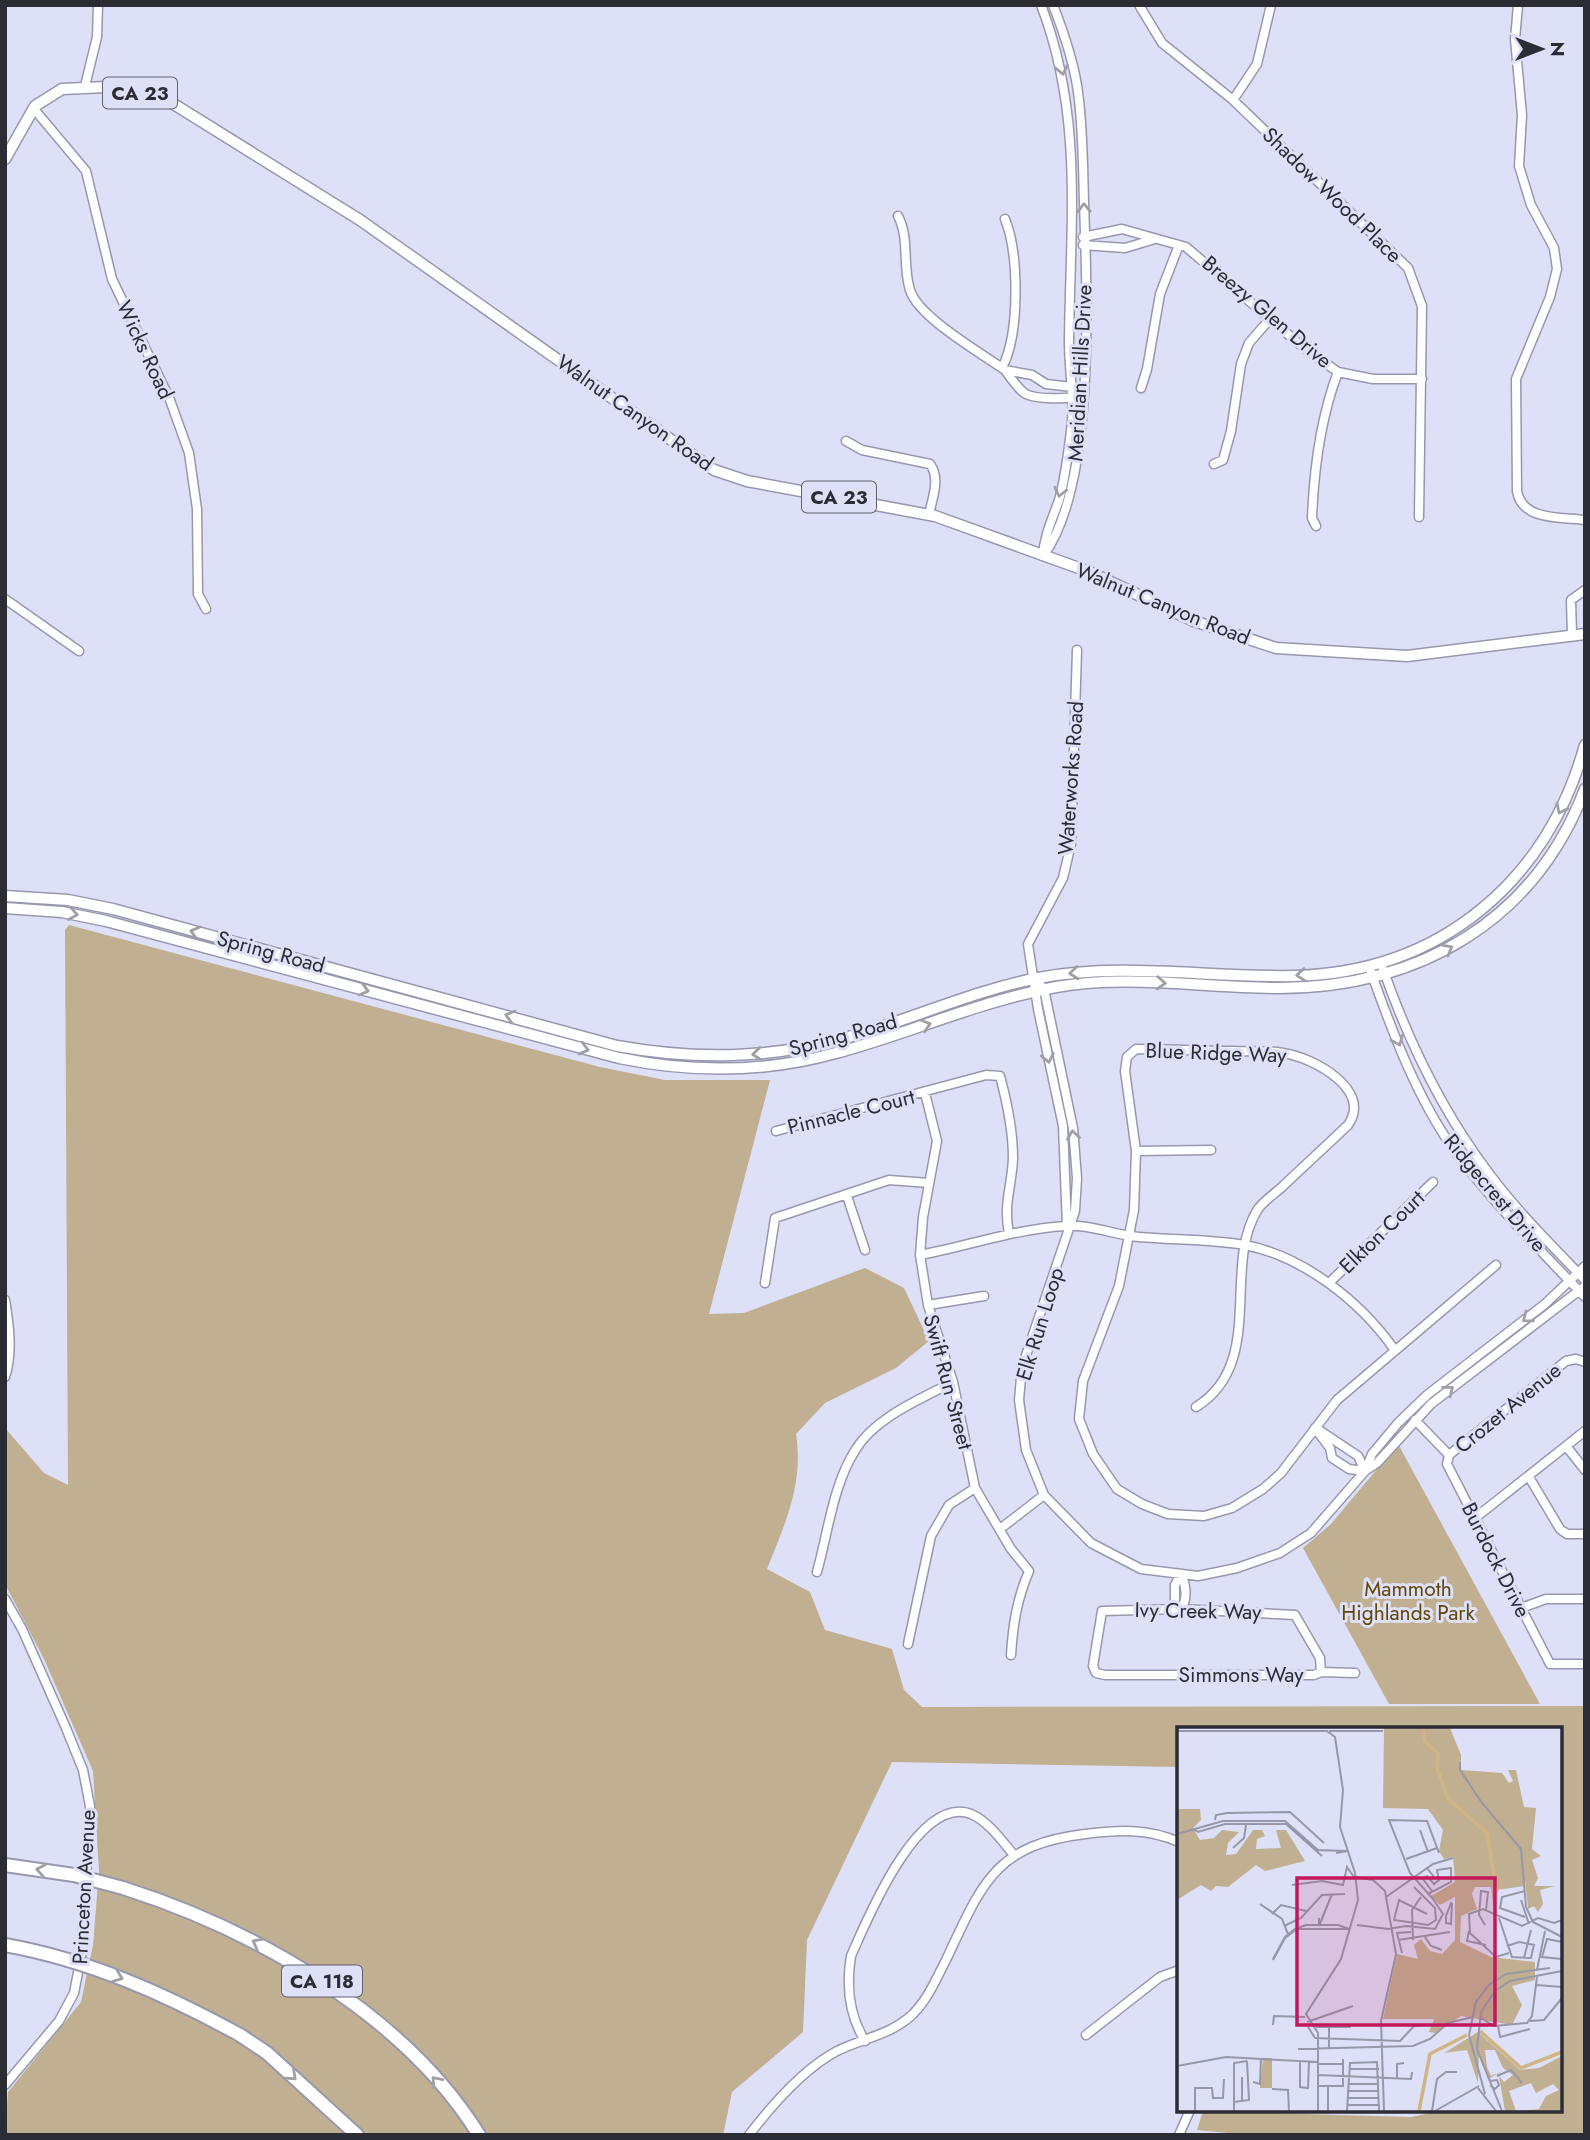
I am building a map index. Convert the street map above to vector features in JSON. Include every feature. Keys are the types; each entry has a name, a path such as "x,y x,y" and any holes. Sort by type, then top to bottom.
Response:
{"highway":[{"name":"CA 118","path":"5,1865 74,1875 123,1888 205,1917 317,1978 406,2049 478,2133"},
{"path":"5,1945 70,1960 111,1974 175,2001 240,2035 267,2053 357,2135"},
{"path":"342,2121 350,2135"}],"main road":[{"name":"Walnut Canyon Road","path":"34,109 50,94 85,86 123,90 172,103 261,157 425,265 714,470 747,481 929,515 1141,594 1206,626 1276,648 1407,656 1585,634"},
{"name":"CA 23","path":"5,159 34,109"},
{"name":"Spring Road","path":"5,896 68,900 113,909 617,1046 679,1055 746,1056 800,1049 846,1038 1035,979 1119,970 1297,976 1381,963 1450,934 1491,902 1525,868 1550,830 1574,783 1585,745"},
{"name":"Spring Road","path":"5,908 62,912 106,921 619,1058 676,1068 741,1069 821,1057 1039,990 1120,982 1301,988 1385,974 1452,947 1517,899 1554,850 1585,789"}],"street":[{"path":"85,86 97,37 98,5"},
{"name":"Meridian Hills Drive","path":"1041,5 1064,76 1072,169 1069,343 1072,400 1064,473 1059,498 1044,540 1043,556"},
{"name":"Meridian Hills Drive","path":"1043,556 1055,540 1075,476 1083,394 1085,241 1078,90 1068,43 1053,5"},
{"name":"Shadow Wood Place","path":"1139,5 1162,43 1233,100 1408,268 1422,306 1419,517"},
{"path":"1233,100 1257,64 1271,5"},
{"path":"1518,5 1515,39 1522,116 1519,166 1531,205 1554,248 1557,269 1550,297 1516,379 1517,491 1521,504 1531,512 1585,520"},
{"name":"Wicks Road","path":"34,109 86,171 112,279 170,400 189,453 197,509 198,594 206,609"},
{"path":"898,216 905,229 905,263 910,293 927,313 1003,369 1024,393 1035,397 1072,400 1083,394 1072,387 1046,384 1032,375 1003,369"},
{"path":"1003,369 1013,329 1013,256 1005,219"},
{"name":"Breezy Glen Drive","path":"1085,241 1122,229 1179,245 1193,251 1304,348 1338,372 1373,379 1422,379"},
{"path":"1129,230 1133,237 1130,246"},
{"name":"Breezy Glen Drive","path":"1072,239 1130,246 1155,239"},
{"path":"1141,388 1147,369 1160,294 1179,245"},
{"path":"1214,464 1223,460 1231,431 1241,364 1249,343 1270,319"},
{"path":"1316,526 1312,509 1324,406 1338,372"},
{"path":"1024,393 1023,378 1032,375"},
{"path":"846,441 862,450 930,464 935,471 936,484 929,515"},
{"path":"1572,635 1569,624 1571,600 1585,590"},
{"path":"5,599 79,651"},
{"name":"Waterworks Road","path":"1035,979 1028,944 1063,878 1071,844 1077,650"},
{"name":"Ridgecrest Drive","path":"1381,963 1411,1042 1443,1104 1489,1173 1581,1269 1585,1280"},
{"name":"Ridgecrest Drive","path":"1369,966 1416,1084 1456,1153 1511,1219 1569,1280 1583,1291"},
{"name":"Elk Run Loop","path":"1035,979 1065,1144 1067,1226 1058,1268 1022,1367 1019,1400 1026,1450 1044,1495 1091,1543 1141,1569 1198,1576 1237,1568 1280,1553 1311,1533 1365,1471 1377,1463 1415,1420 1583,1291"},
{"name":"Blue Ridge Way","path":"1136,1151 1125,1071 1127,1057 1136,1049 1284,1052 1331,1073 1348,1088 1355,1106 1354,1115 1258,1209 1245,1245"},
{"name":"Pinnacle Court","path":"776,1131 986,1075 1000,1076 1011,1128 1013,1160 1005,1213 1009,1234"},
{"name":"Swift Run Street","path":"925,1093 937,1141 920,1255 928,1305 953,1382 975,1488 1029,1571 1017,1602 1011,1654"},
{"path":"1211,1150 1136,1151 1134,1210 1119,1286 1083,1381 1079,1419 1093,1454 1117,1489 1142,1504 1167,1514 1205,1516 1232,1508 1263,1489 1281,1472 1337,1400 1496,1265"},
{"path":"765,1283 775,1218 889,1180 929,1183"},
{"name":"Elkton Court","path":"1331,1282 1433,1182"},
{"path":"847,1196 865,1250"},
{"path":"920,1255 1009,1234 1067,1226 1129,1236 1245,1245 1299,1265 1331,1282 1382,1331 1394,1349"},
{"path":"1196,1406 1211,1398 1232,1357 1240,1329 1245,1245"},
{"name":"Elk Run Loop","path":"1365,1471 1372,1454 1398,1423 1427,1395 1545,1304 1581,1269"},
{"path":"928,1305 984,1296"},
{"path":"5,1300 8,1367 5,1377"},
{"name":"Crozet Avenue","path":"1449,1455 1566,1361 1576,1359 1585,1362"},
{"path":"817,1572 844,1471 857,1447 877,1427 953,1382"},
{"path":"1415,1420 1449,1455"},
{"path":"1315,1428 1330,1448 1332,1458 1349,1469 1365,1471"},
{"path":"1315,1428 1358,1457 1365,1471"},
{"path":"1475,1518 1585,1431"},
{"path":"1566,1446 1585,1470"},
{"name":"Burdock Drive","path":"1449,1455 1447,1464 1550,1664 1585,1664"},
{"path":"1529,1476 1560,1530 1567,1534 1585,1534"},
{"path":"908,1644 931,1536 949,1505 975,1488"},
{"path":"1000,1529 1044,1495"},
{"path":"1181,1574 1175,1594 1175,1603 1181,1609"},
{"name":"Princeton Avenue","path":"5,1599 22,1629 66,1728 83,1770 90,1806 82,1952 74,1993 58,2021 5,2085"},
{"path":"1521,1608 1546,1599 1585,1599"},
{"name":"Ivy Creek Way","path":"1096,1673 1093,1666 1101,1611 1181,1609 1295,1615"},
{"name":"Simmons Way","path":"1096,1673 1314,1675 1321,1671 1320,1658 1295,1615"},
{"path":"1321,1671 1355,1673"},
{"path":"865,2041 850,2005 848,1973 851,1956 901,1856 914,1839 950,1815 970,1814 980,1819 1014,1855"},
{"path":"749,2135 812,2069 839,2051 900,2025 924,2001 985,1884 1014,1855 1041,1842 1118,1830 1153,1833 1177,1841"},
{"path":"1086,2035 1160,1977 1177,1971"},
{"path":"1179,2135 1189,2112"}],"green space":[{"path":"69,925 600,1067 665,1080 770,1080 709,1314 744,1313 865,1268 904,1288 929,1341 896,1368 825,1403 796,1434 798,1452 795,1486 767,1569 810,1592 825,1630 892,1649 904,1690 922,1707 1585,1706 1585,2135 1248,2135 1197,2130 1203,2112 1411,2117 1435,2112 1562,2112 1562,1727 1177,1727 1177,1767 892,1762 807,1940 803,2032 732,2092 723,2135 5,2135 8,2092 81,2002 93,1945 99,1871 93,1771 44,1659 5,1584 5,1428 44,1473 68,1485 65,930"},
{"name":"Mammoth Highlands Park","path":"1398,1444 1540,1704 1389,1704 1303,1548 1331,1524"}]}
